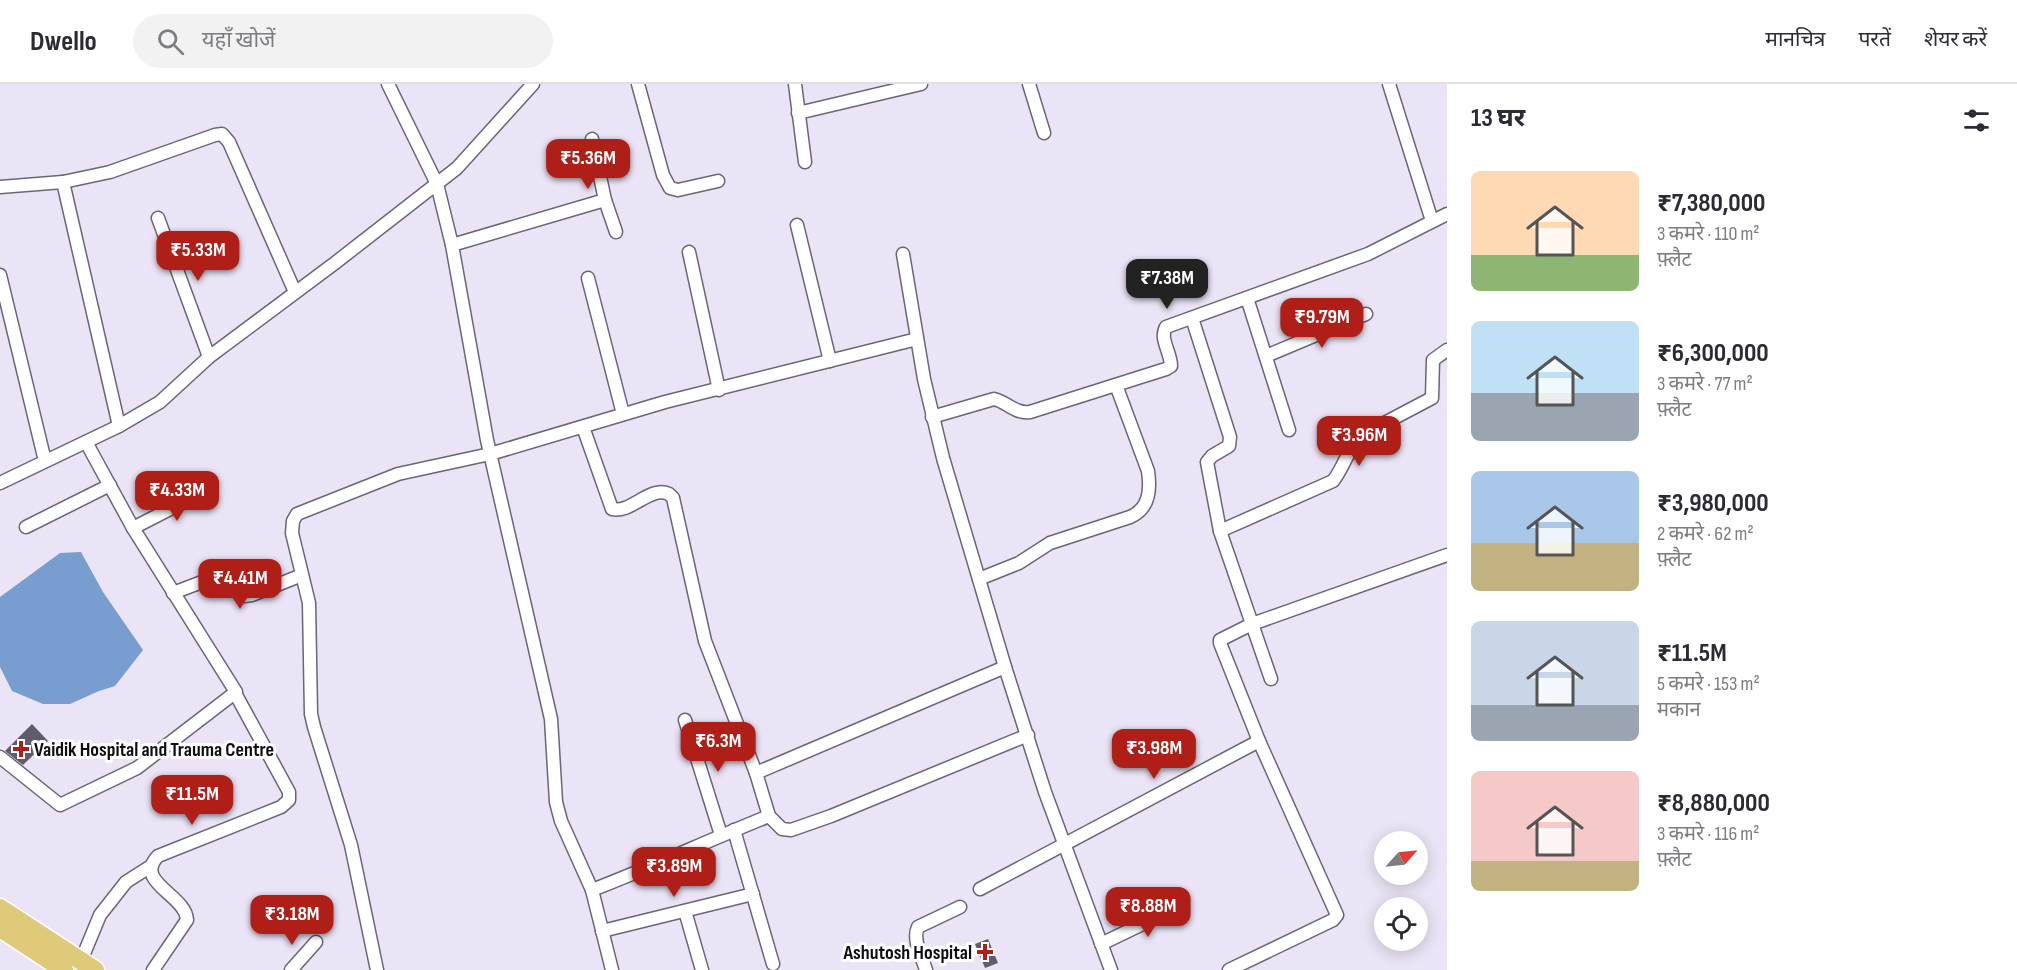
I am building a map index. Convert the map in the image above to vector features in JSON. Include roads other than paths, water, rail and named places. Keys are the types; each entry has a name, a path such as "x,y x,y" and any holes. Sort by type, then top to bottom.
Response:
{"main road":[{"path":"0,908 88,966"},
{"path":"0,928 64,970"}],"street":[{"path":"388,84 437,184 452,245 490,454 551,719 556,802 561,821 592,890 612,970"},
{"path":"0,483 119,426 160,402 209,357 457,168 533,84"},
{"path":"638,84 663,176 670,188 678,190 718,181"},
{"path":"795,84 805,162"},
{"path":"798,113 921,84"},
{"path":"1029,84 1044,133"},
{"path":"1389,84 1432,221"},
{"path":"0,186 63,182 110,172 222,134 229,142 295,292"},
{"path":"592,139 605,200 616,232"},
{"path":"63,182 119,426"},
{"path":"452,245 605,200"},
{"path":"932,417 994,399 998,399 1015,410 1030,412 1167,369 1171,366 1163,336 1166,327 1368,254 1447,214"},
{"path":"158,218 209,357"},
{"path":"797,225 830,361"},
{"path":"689,252 719,390"},
{"path":"903,254 932,417 979,579 1045,792 1111,970"},
{"path":"0,275 45,460"},
{"path":"588,279 623,414"},
{"path":"1248,298 1289,430"},
{"path":"1266,356 1366,314"},
{"path":"1192,318 1231,442 1207,462 1220,531 1271,679"},
{"path":"376,970 351,845 313,720 309,603 292,533 293,521 297,514 398,474 490,454 623,414 917,339"},
{"path":"1220,531 1333,481 1340,473 1353,444 1360,436 1432,398 1433,360 1447,350"},
{"path":"979,579 1019,563 1050,543 1130,518 1140,513 1145,506 1150,483 1148,471 1116,385"},
{"path":"583,427 612,509 620,509 659,492 669,494 673,498 705,641 756,773 769,816 782,829 791,830 831,816 1028,735"},
{"path":"86,442 133,528 236,692 289,792 290,800 281,807 158,856 152,862 151,872 154,880 184,908 187,920 153,970"},
{"path":"26,527 110,485"},
{"path":"133,528 207,490"},
{"path":"1229,970 1333,920 1337,915 1259,741 1220,643 1222,638 1252,624 1447,555"},
{"path":"173,592 225,575 244,596 252,595 302,575"},
{"path":"756,773 1005,668"},
{"path":"0,757 60,805 137,768 235,693"},
{"path":"685,720 721,835"},
{"path":"980,889 1259,741"},
{"path":"592,890 654,867 721,835 769,816"},
{"path":"734,830 773,964"},
{"path":"88,966 100,915 126,882 151,866"},
{"path":"602,931 753,894"},
{"path":"1101,944 1182,904"},
{"path":"926,970 916,940 916,930 960,907"},
{"path":"685,911 702,970"},
{"path":"291,970 316,942"}],"water":[{"path":"81,552 103,592 143,650 115,686 70,704 43,704 12,691 0,667 0,597 60,553"}],"place":[{"name":"Vaidik Hospital and Trauma Centre","path":"21,749"},
{"name":"Ashutosh Hospital","path":"985,952"}]}
